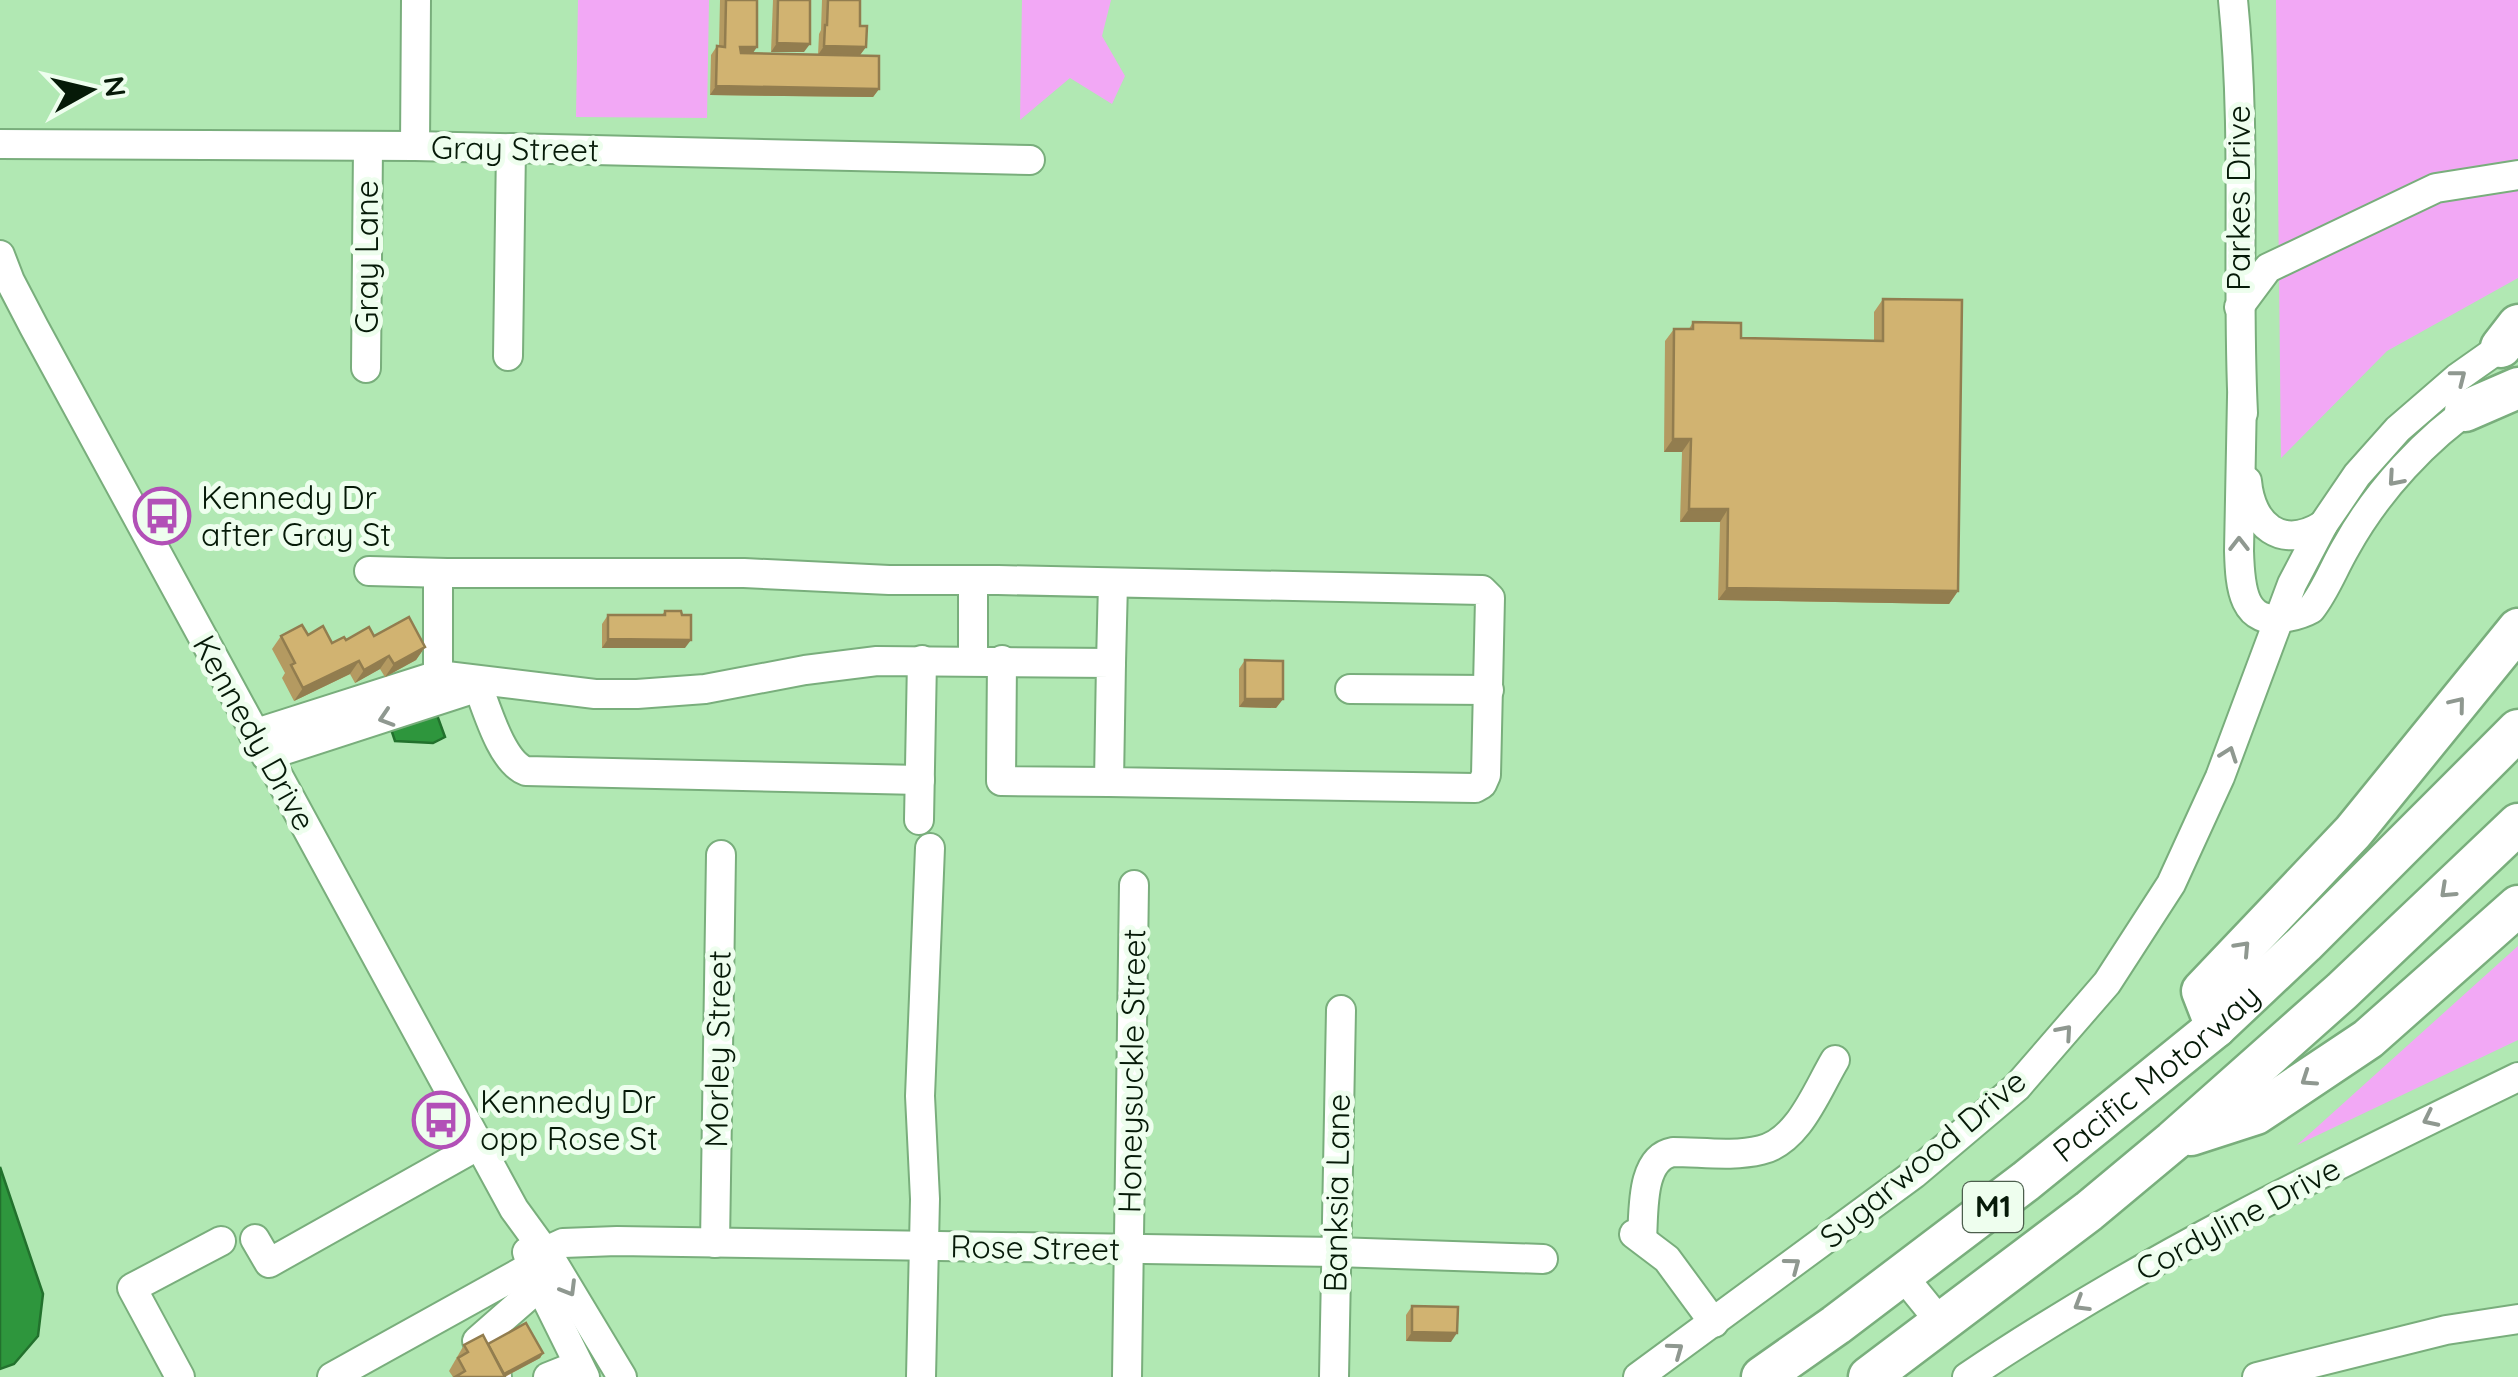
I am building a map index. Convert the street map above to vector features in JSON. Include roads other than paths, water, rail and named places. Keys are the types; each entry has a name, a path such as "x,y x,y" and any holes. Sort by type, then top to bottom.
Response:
{"highway":[{"path":"2466,411 2518,388"},
{"path":"2216,1026 2202,991 2353,832 2518,629"},
{"name":"Pacific Motorway","path":"1762,1377 2026,1181 2216,1026 2518,730"},
{"name":"Pacific Motorway","path":"1869,1377 2089,1211 2173,1141 2342,991 2518,824"},
{"path":"2173,1141 2256,1114 2368,1039 2518,906"}],"street":[{"path":"415,146 416,0"},
{"name":"Parkes Drive","path":"2233,0 2239,65 2239,306 2248,491 2260,519 2274,532 2289,537 2323,526"},
{"name":"Gray Street","path":"0,144 415,146 1030,160"},
{"name":"Gray Lane","path":"366,368 368,146"},
{"path":"508,356 510,148"},
{"path":"2239,306 2268,268 2436,188 2518,175"},
{"name":"Kennedy Drive","path":"0,255 34,328 514,1209 582,1371"},
{"name":"Sugarwood Drive","path":"2278,620 2311,608 2347,544 2381,496 2418,453 2466,411 2514,347"},
{"name":"Sugarwood Drive","path":"1638,1377 1914,1174 2018,1086 2107,983 2171,884 2220,777 2292,584 2323,526 2357,475 2398,429 2457,378 2514,347"},
{"name":"Parkes Drive","path":"2242,397 2242,582 2248,603 2258,616 2278,620"},
{"path":"370,571 744,573 889,580 1484,590 1490,598 1486,775 1475,788 1001,781 1002,660"},
{"path":"438,573 441,687"},
{"path":"973,580 973,660"},
{"path":"1109,782 1112,583"},
{"path":"919,820 922,660"},
{"path":"259,745 441,687 477,684 595,694 656,694 877,661 1112,663"},
{"path":"477,684 509,757 526,772 920,780"},
{"path":"1350,689 1488,690"},
{"path":"920,1377 925,1189 920,1096 930,848"},
{"name":"Morley Street","path":"715,1243 721,855"},
{"name":"Honeysuckle Street","path":"1127,1377 1134,885"},
{"name":"Banksia Lane","path":"1334,1377 1340,1010"},
{"path":"1714,1323 1667,1259 1638,1236 1648,1175 1665,1153 1746,1152 1774,1145 1797,1124 1835,1060"},
{"name":"Cordyline Drive","path":"1966,1377 2128,1276 2518,1077"},
{"path":"254,1239 269,1264 479,1145"},
{"path":"180,1377 132,1288 221,1240"},
{"name":"Rose Street","path":"537,1265 573,1242 1336,1252 1544,1259"},
{"path":"332,1377 537,1265"},
{"path":"496,1377 477,1340 537,1265"},
{"name":"Kennedy Drive","path":"537,1265 616,1372"},
{"path":"1902,1275 1940,1324"},
{"path":"2257,1377 2446,1330 2518,1319"},
{"path":"548,1377 582,1371"}],"place":[{"name":"Kennedy Dr after Gray St","path":"162,516"},
{"name":"Kennedy Dr opp Rose St","path":"441,1120"}]}
